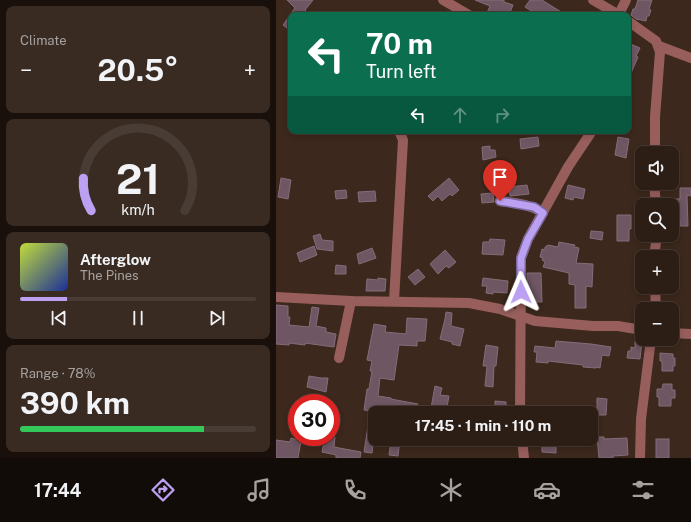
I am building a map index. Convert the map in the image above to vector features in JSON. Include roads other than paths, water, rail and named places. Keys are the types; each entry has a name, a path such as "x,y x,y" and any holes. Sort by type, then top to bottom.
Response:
{"street":[{"path":"443,0 464,12"},
{"path":"593,0 614,12"},
{"path":"620,12 626,0"},
{"path":"631,23 656,41 659,46 660,52 655,117 655,146"},
{"path":"659,46 691,58"},
{"path":"394,301 403,140 400,134"},
{"path":"520,406 521,258 528,239 568,168 590,134"},
{"path":"500,201 534,207 543,213"},
{"path":"276,297 351,301 469,303 500,309 535,321 593,326 618,326 635,329"},
{"path":"339,358 351,301"},
{"path":"679,333 691,334"},
{"path":"640,458 641,419 650,346"},
{"path":"523,446 524,458"}]}
